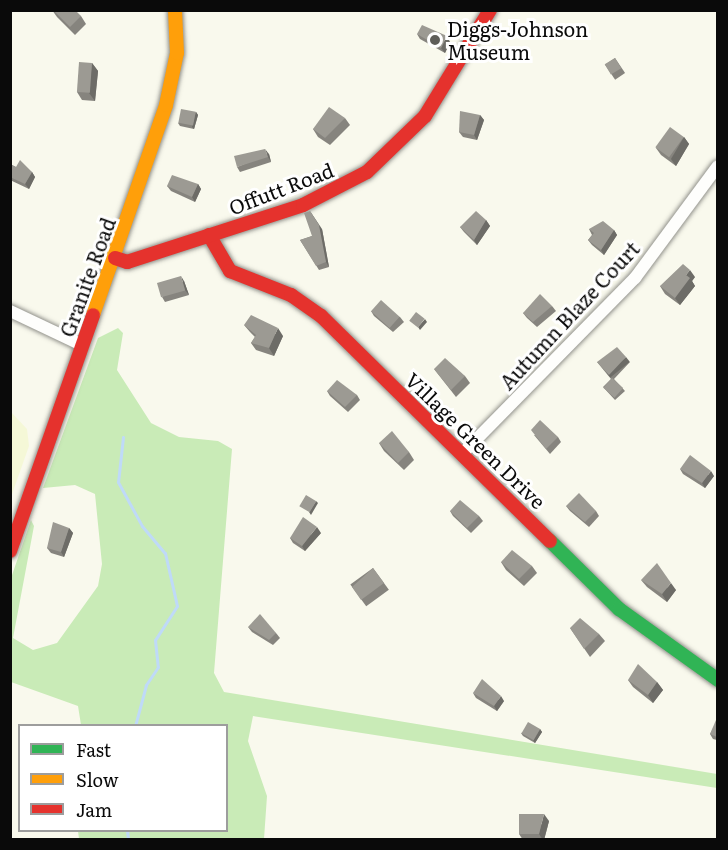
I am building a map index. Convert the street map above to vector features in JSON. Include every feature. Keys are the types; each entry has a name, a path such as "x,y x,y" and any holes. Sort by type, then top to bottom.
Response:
{"street":[{"name":"Granite Road","path":"10,551 115,258 171,86 175,10"},
{"name":"Offutt Road","path":"115,258 127,262 329,194 378,164 432,107 490,10"},
{"name":"Autumn Blaze Court","path":"462,454 635,278 717,166"},
{"name":"Village Green Drive","path":"209,235 230,271 291,295 321,316 627,617 717,681"},
{"path":"10,311 82,345"}],"green space":[{"path":"118,328 123,333 117,370 151,423 179,437 218,441 232,449 214,673 224,692 717,774 717,788 253,716 248,741 267,796 264,839 79,839 78,832 228,832 228,724 81,724 78,706 11,682 11,578 31,520 34,526 13,638 33,650 57,643 98,586 102,564 95,494 75,485 43,488 98,338"},
{"path":"11,412 27,429 29,446 11,497"}],"building":[{"path":"53,10 75,10 81,16 70,27"},
{"path":"422,25 447,36 441,48 417,34"},
{"path":"615,58 621,68 611,74 605,64"},
{"path":"79,62 92,63 90,93 77,92"},
{"path":"329,107 345,118 325,138 313,129"},
{"path":"181,109 196,112 193,126 178,123"},
{"path":"460,111 480,115 474,135 459,132"},
{"path":"670,127 684,137 669,157 655,147"},
{"path":"265,149 268,157 237,167 234,156"},
{"path":"20,160 32,172 25,184 10,177 10,164 16,167"},
{"path":"172,175 198,184 192,197 167,186"},
{"path":"310,211 319,225 326,262 316,266 300,240 312,236 304,213"},
{"path":"476,211 486,220 474,240 460,227"},
{"path":"603,221 614,230 601,250 588,240 594,233 589,229"},
{"path":"683,264 690,270 686,275 690,278 675,298 660,286"},
{"path":"181,276 185,290 161,297 157,283"},
{"path":"540,294 552,306 533,322 523,313"},
{"path":"381,300 400,317 390,328 371,311"},
{"path":"416,312 425,319 418,327 409,321"},
{"path":"251,315 278,328 269,348 251,343 256,335 244,325"},
{"path":"617,347 626,357 609,375 597,362"},
{"path":"445,358 465,376 451,390 434,369"},
{"path":"612,378 623,388 614,398 603,388"},
{"path":"337,380 357,395 345,407 327,391"},
{"path":"540,420 558,437 546,449 531,430"},
{"path":"392,431 409,452 398,463 379,443"},
{"path":"690,455 711,471 702,483 680,469"},
{"path":"579,493 596,511 585,522 566,506"},
{"path":"306,495 316,501 310,512 299,506"},
{"path":"460,500 479,516 467,528 450,511"},
{"path":"303,517 317,527 302,546 290,538"},
{"path":"53,522 69,528 61,552 47,548"},
{"path":"512,550 532,566 519,579 501,562"},
{"path":"657,563 671,583 662,594 641,580"},
{"path":"373,568 384,583 361,600 352,587"},
{"path":"260,614 276,633 269,640 248,627"},
{"path":"580,618 599,634 584,649 570,628"},
{"path":"638,664 657,682 648,695 628,680"},
{"path":"482,679 501,696 494,706 473,693"},
{"path":"717,721 717,737 710,734"},
{"path":"528,722 540,729 534,740 522,733"},
{"path":"519,814 544,814 539,834 519,834"}],"waterway":[{"path":"123,437 118,482 142,526 165,553 177,606 155,640 158,667 146,685 136,724"},
{"path":"127,832 128,840"}],"traffic: fast":[{"path":"550,541 619,609 718,680"}],"traffic: slow":[{"path":"93,315 166,105 177,53 175,10"}],"traffic: jam":[{"path":"115,258 127,262 303,205 367,172 425,116 490,10"},
{"path":"209,235 230,271 291,295 321,316 550,541"},
{"path":"10,551 93,315"}],"place":[{"name":"Diggs-Johnson Museum","path":"435,40"}]}
